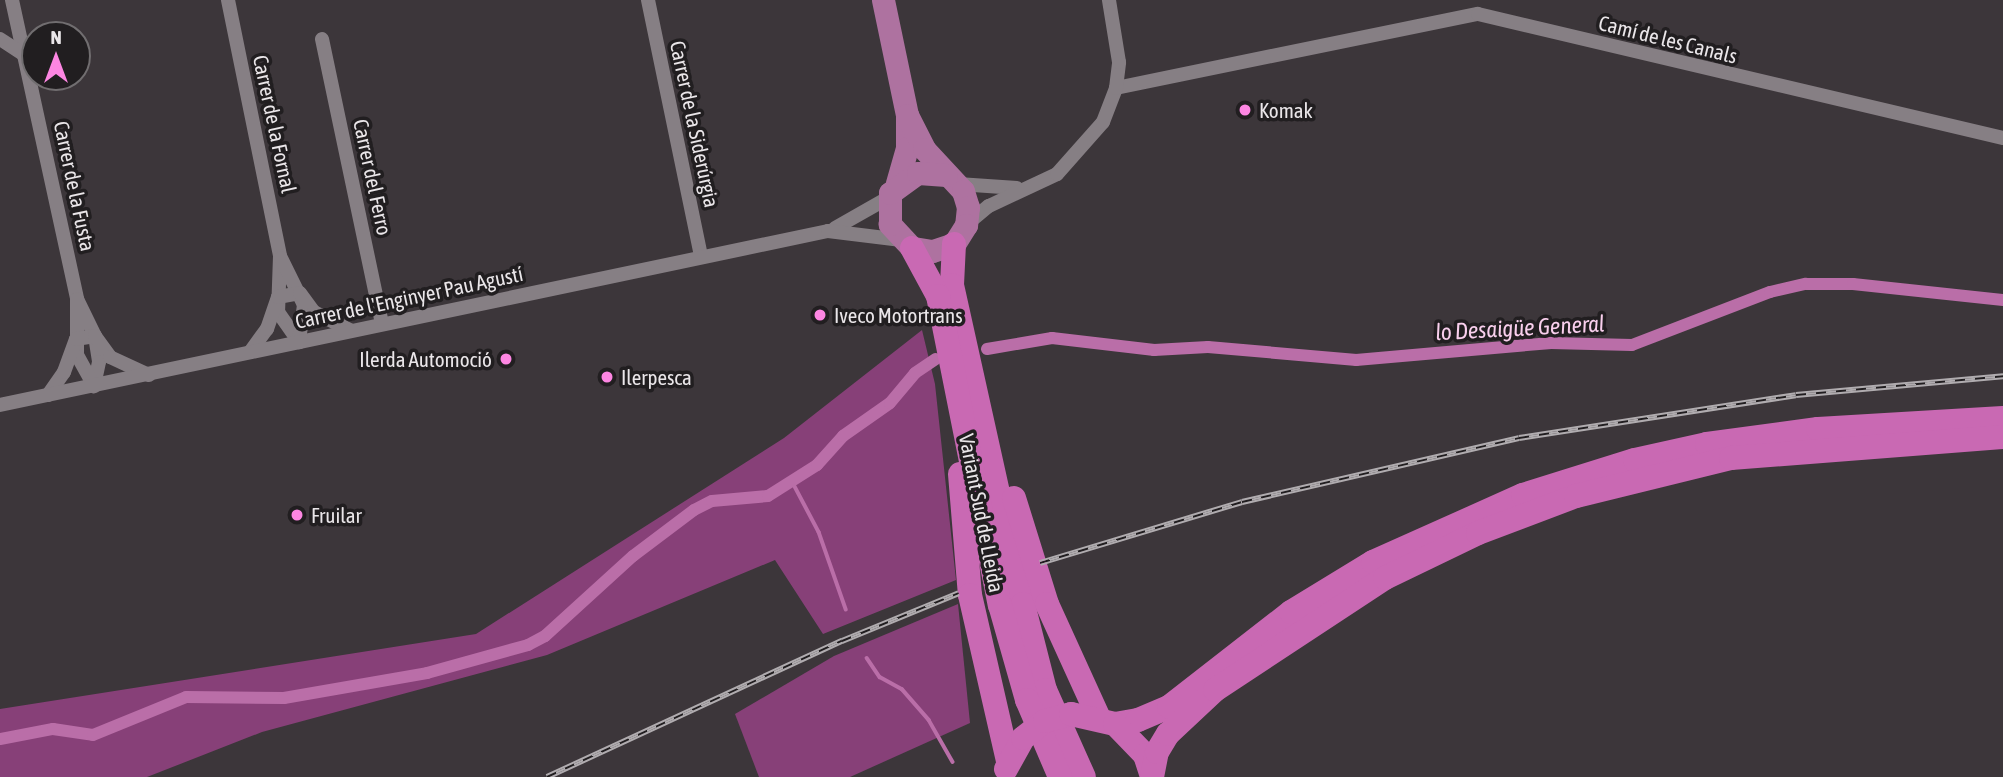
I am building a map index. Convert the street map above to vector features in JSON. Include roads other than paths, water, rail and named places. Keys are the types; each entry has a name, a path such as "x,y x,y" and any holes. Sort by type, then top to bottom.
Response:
{"highway":[{"name":"Variant Sud de Lleida","path":"960,234 951,278 961,363 1000,605 1055,743 1060,777"},
{"name":"Variant Sud de Lleida","path":"907,244 933,281 961,363 1018,583 1036,695"},
{"path":"961,363 1047,604 1107,720 1145,755 1152,776"},
{"path":"961,363 970,595 1006,769"},
{"path":"1006,769 1023,738 1045,721 1071,714 1107,720 1138,720 1169,707 1269,627 1373,562 1512,499 1635,460 1720,442 1818,429 2003,418"},
{"path":"1152,776 1157,752 1168,734 1215,690 1385,578 1478,533 1576,496 1731,458 2003,437"},
{"path":"1055,743 1084,777"}],"main road":[{"path":"883,0 907,115 907,148 892,191 890,224 907,244 932,251 960,234 966,199 952,179 924,149 907,115"},
{"path":"892,191 918,173 952,179"}],"street":[{"name":"Carrer de la Fusta","path":"12,0 21,38"},
{"name":"Carrer de la Fornal","path":"228,0 280,256 280,318 299,342"},
{"name":"Carrer de la Siderúrgia","path":"648,0 701,257"},
{"path":"960,234 989,206 1058,174 1087,145 1109,111 1116,88 1118,53 1109,0"},
{"name":"Camí de les Canals","path":"1116,88 1478,14 2003,138"},
{"path":"0,39 21,52"},
{"name":"Carrer del Ferro","path":"322,39 382,323"},
{"name":"Carrer de la Fusta","path":"33,91 77,299 76,339 79,362 93,386"},
{"path":"952,179 995,189 1036,186"},
{"name":"Carrer de l'Enginyer Pau Agustí","path":"828,231 892,191"},
{"name":"Carrer de l'Enginyer Pau Agustí","path":"0,405 828,231 858,231 907,244"},
{"name":"Carrer de la Fornal","path":"280,256 300,293 314,312 351,330"},
{"path":"278,298 300,293"},
{"name":"Carrer de la Fornal","path":"299,342 303,317 300,293"},
{"name":"Carrer de la Fornal","path":"250,352 267,329 278,298"},
{"name":"Carrer de la Fusta","path":"77,299 95,336 110,357 149,375"},
{"name":"Carrer de la Fusta","path":"93,386 99,362 95,336"},
{"path":"76,339 95,336"},
{"name":"Carrer de la Fusta","path":"48,396 65,372 76,339"}],"waterway":[{"name":"lo Desaigüe General","path":"987,349 1052,338 1154,350 1208,347 1356,360 1551,343 1632,345 1770,292 1806,284 1853,284 2003,300"},
{"path":"0,739 53,729 93,735 186,697 284,698 427,673 528,645 545,636 633,556 694,510 712,501 768,496 817,465 843,436 890,403 915,373 936,359"},
{"path":"791,479 819,532 846,609"},
{"path":"867,658 880,677 902,689 929,720 953,762"}],"railway":[{"path":"1040,563 1242,502 1519,438 1796,395 2003,376"},
{"path":"547,777 842,641 959,593"}],"place":[{"name":"Komak","path":"1245,110"},
{"name":"Iveco Motortrans","path":"820,315"},
{"name":"Ilerda Automoció","path":"506,359"},
{"name":"Ilerpesca","path":"607,377"},
{"name":"Fruilar","path":"297,515"}]}
